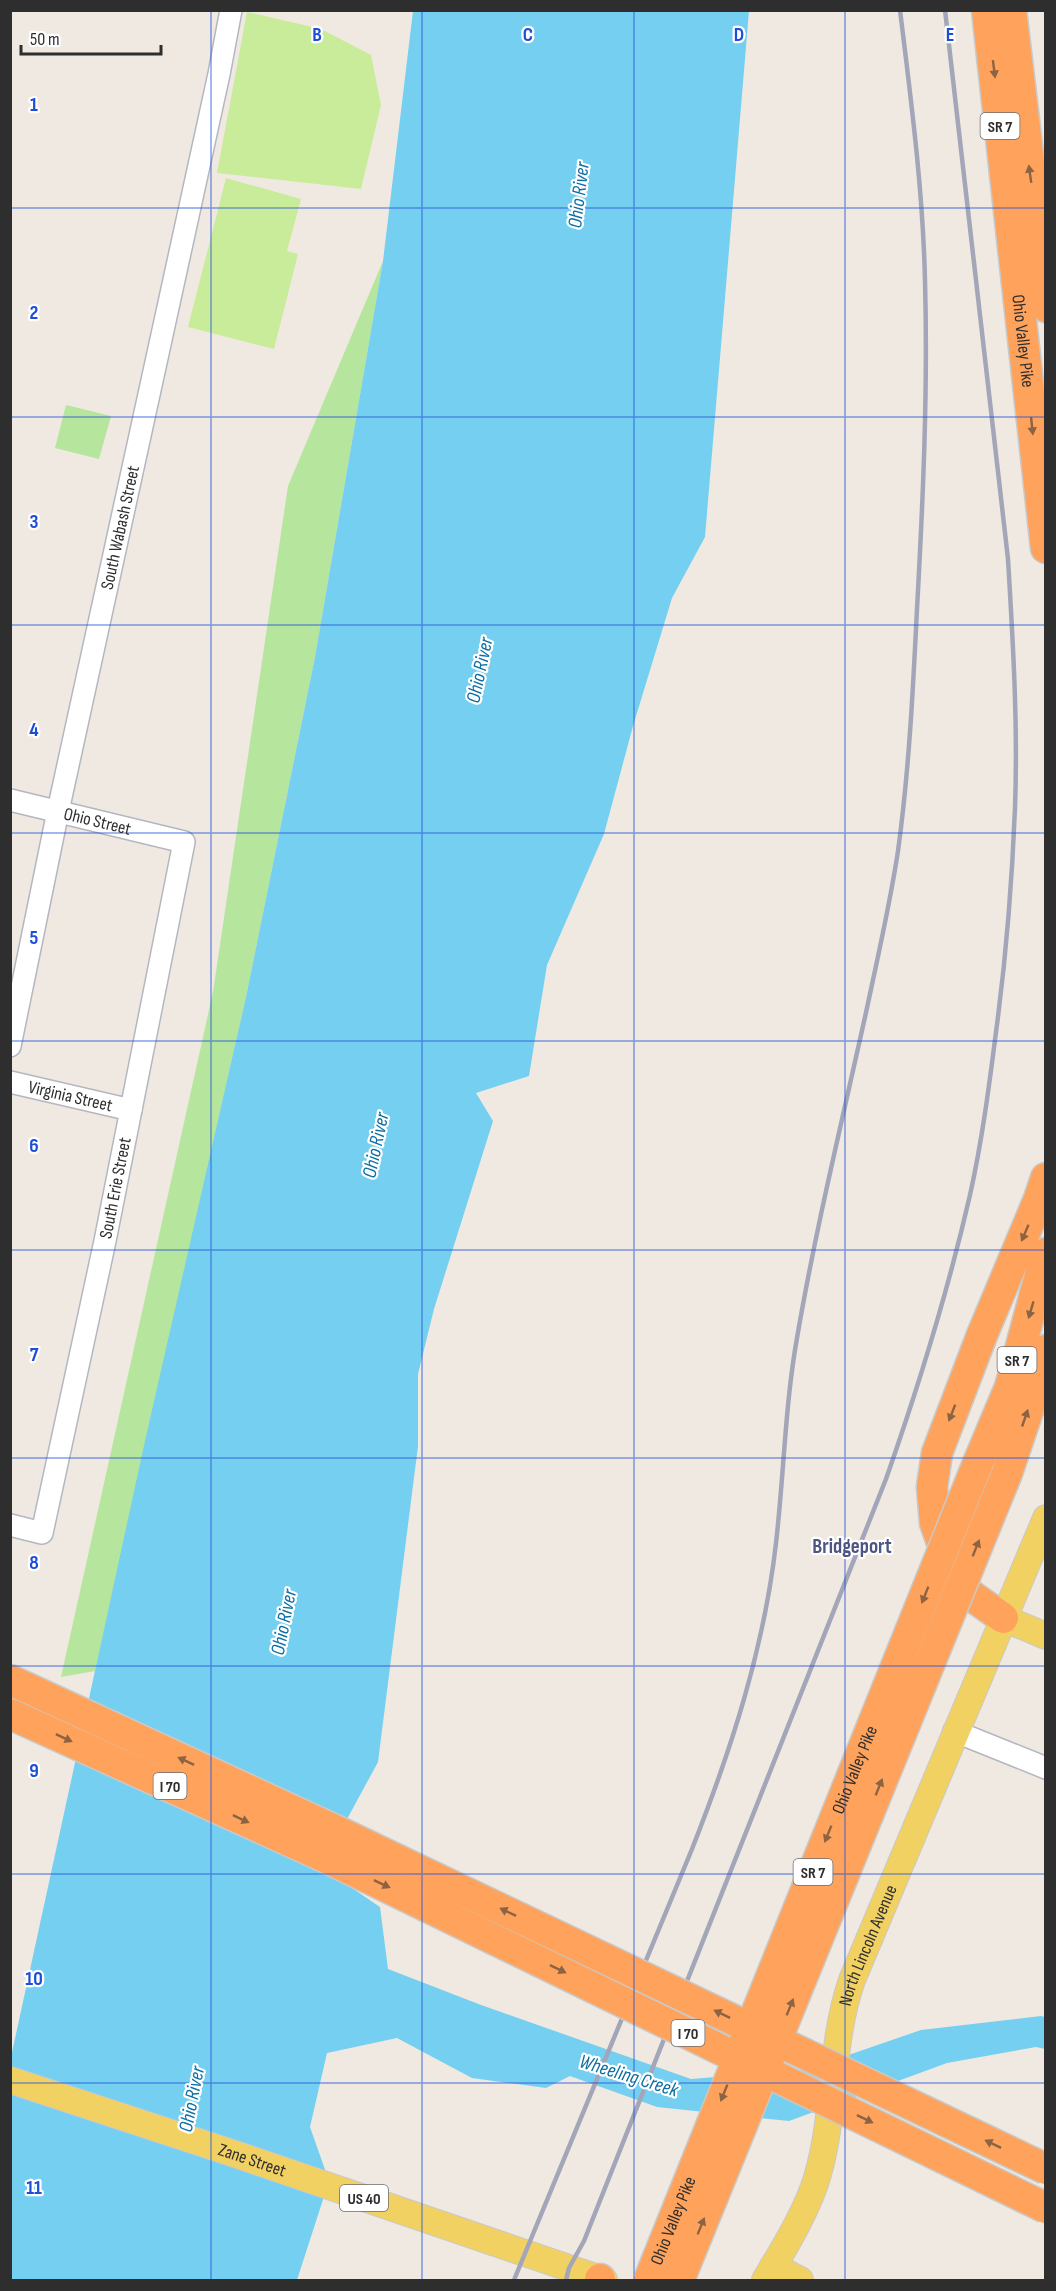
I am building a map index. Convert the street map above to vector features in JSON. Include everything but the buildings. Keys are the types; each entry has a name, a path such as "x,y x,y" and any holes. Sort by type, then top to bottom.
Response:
{"highway":[{"name":"SR 7","path":"987,10 1025,237"},
{"name":"SR 7","path":"1011,10 1020,102 1025,237"},
{"name":"Ohio Valley Pike","path":"1025,237 1046,307"},
{"name":"Ohio Valley Pike","path":"1025,237 1046,548"},
{"path":"1003,1618 969,1594 948,1559 935,1523 932,1487 937,1453 1046,1178"},
{"name":"Ohio Valley Pike","path":"648,2280 1010,1388 1046,1254"},
{"name":"Ohio Valley Pike","path":"679,2280 1006,1473 1033,1396 1046,1350"},
{"name":"I 70","path":"10,1680 334,1830 1046,2169"},
{"name":"I 70","path":"10,1714 329,1859 1046,2208"}],"main road":[{"name":"North Lincoln Avenue","path":"769,2273 810,2196 823,2154 841,2018 852,1980 954,1731 1046,1518"},
{"path":"1003,1618 1046,1636"},
{"name":"Zane Street","path":"10,2080 601,2280"},
{"path":"769,2273 801,2280"}],"street":[{"name":"South Wabash Street","path":"10,1046 58,811 231,10"},
{"name":"Ohio Street","path":"10,800 184,842"},
{"name":"South Erie Street","path":"10,1525 42,1533 105,1241 184,842"},
{"name":"Virginia Street","path":"10,1082 131,1110"},
{"path":"954,1731 1046,1768"}],"green space":[{"path":"247,12 321,29 371,55 381,105 361,189 217,173"},
{"path":"226,178 301,199 287,251 298,254 274,349 188,327"},
{"path":"383,261 315,657 246,997 95,1671 61,1677 213,992 288,486"},
{"path":"66,405 111,416 99,459 55,448"}],"water":[{"path":"413,11 749,11 705,537 672,598 633,726 604,834 547,965 529,1076 476,1093 493,1121 434,1309 418,1374 418,1446 378,1762 321,1867 380,1907 388,1969 481,2005 691,2079 805,2070 921,2030 1041,2016 1045,2017 1045,2049 1036,2047 947,2063 789,2121 657,2107 570,2076 546,2088 472,2078 397,2038 327,2053 310,2127 329,2181 297,2280 11,2280 11,2057 145,1441 246,997 315,657 383,261"}],"railway":[{"path":"514,2280 692,1849 733,1737 744,1699 771,1583 790,1389 804,1296 895,871 905,791 912,700 923,486 926,363 922,213 900,10"},
{"path":"566,2280 569,2268 584,2241 886,1479 942,1302 970,1195 982,1134 1000,1004 1014,836 1016,777 1014,684 1008,559 945,10"}],"district":[{"name":"Bridgeport","path":"852,1546"}],"water label":[{"name":"Ohio River","path":"578,195"},
{"name":"Ohio River","path":"479,670"},
{"name":"Ohio River","path":"375,1145"},
{"name":"Ohio River","path":"283,1622"},
{"name":"Wheeling Creek","path":"629,2075"},
{"name":"Ohio River","path":"191,2099"}]}
